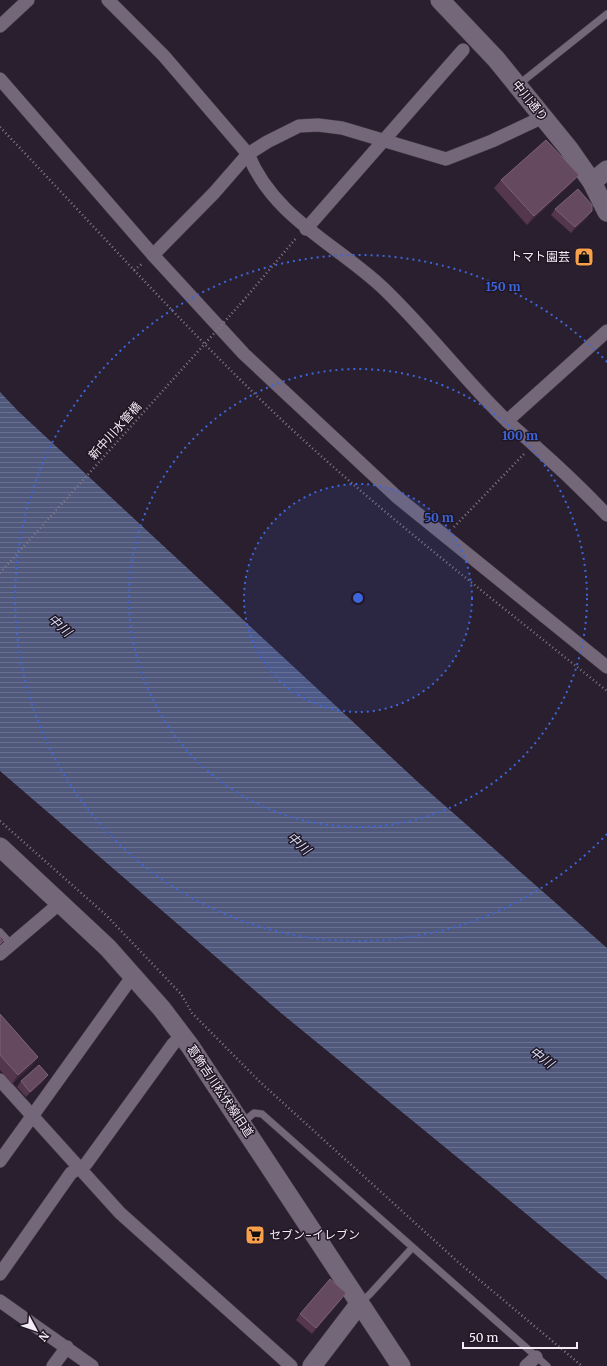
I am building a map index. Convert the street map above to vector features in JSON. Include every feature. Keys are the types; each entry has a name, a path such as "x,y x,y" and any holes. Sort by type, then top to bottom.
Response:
{"street":[{"path":"0,26 28,0"},
{"path":"108,0 164,56 248,154 253,168 302,232 381,286 507,421 576,483 607,515"},
{"name":"中川通り","path":"440,0 491,53 569,149 592,182 607,212"},
{"path":"302,232 463,50"},
{"path":"0,79 153,256 250,359 386,486 607,667"},
{"path":"153,256 214,193 248,154 267,142 299,126 318,125 342,128 446,159 492,141 543,117"},
{"path":"592,182 607,170"},
{"path":"507,421 607,331"},
{"name":"葛飾吉川松伏線旧道","path":"0,847 108,948 132,977 162,1009 242,1123 401,1366"},
{"path":"0,954 60,903"},
{"path":"0,1161 132,977"},
{"path":"0,1274 71,1173 86,1164 173,1044 182,1036"},
{"path":"0,1080 31,1117 120,1213 291,1366"},
{"path":"0,1301 92,1366"},
{"path":"312,1366 360,1303"},
{"path":"54,1366 67,1347"},
{"path":"526,1366 536,1357"}],"lane":[{"path":"518,85 607,14"},
{"path":"0,932 11,944"},
{"path":"242,1123 254,1113 262,1114 547,1366"},
{"path":"360,1303 412,1248"}],"path":[{"path":"0,128 134,270"},
{"name":"新中川水管橋","path":"0,573 243,301 302,232"},
{"path":"446,536 533,444"},
{"path":"0,821 106,915 181,994 192,1013 259,1081 402,1212 582,1366"}],"water":[{"name":"中川","path":"0,392 18,411 419,783 607,948 607,1280 281,1013 0,771"}],"building":[{"path":"546,140 579,175 534,216 501,180"},
{"path":"578,189 592,205 592,211 575,227 555,209"},
{"path":"0,936 4,940 0,944"},
{"path":"0,1014 38,1057 18,1075 0,1055"},
{"path":"39,1065 48,1075 30,1092 21,1081"},
{"path":"330,1279 346,1293 316,1328 300,1314"}],"place":[{"name":"トマト園芸","path":"584,257"},
{"name":"セブン-イレブン","path":"255,1235"}]}
